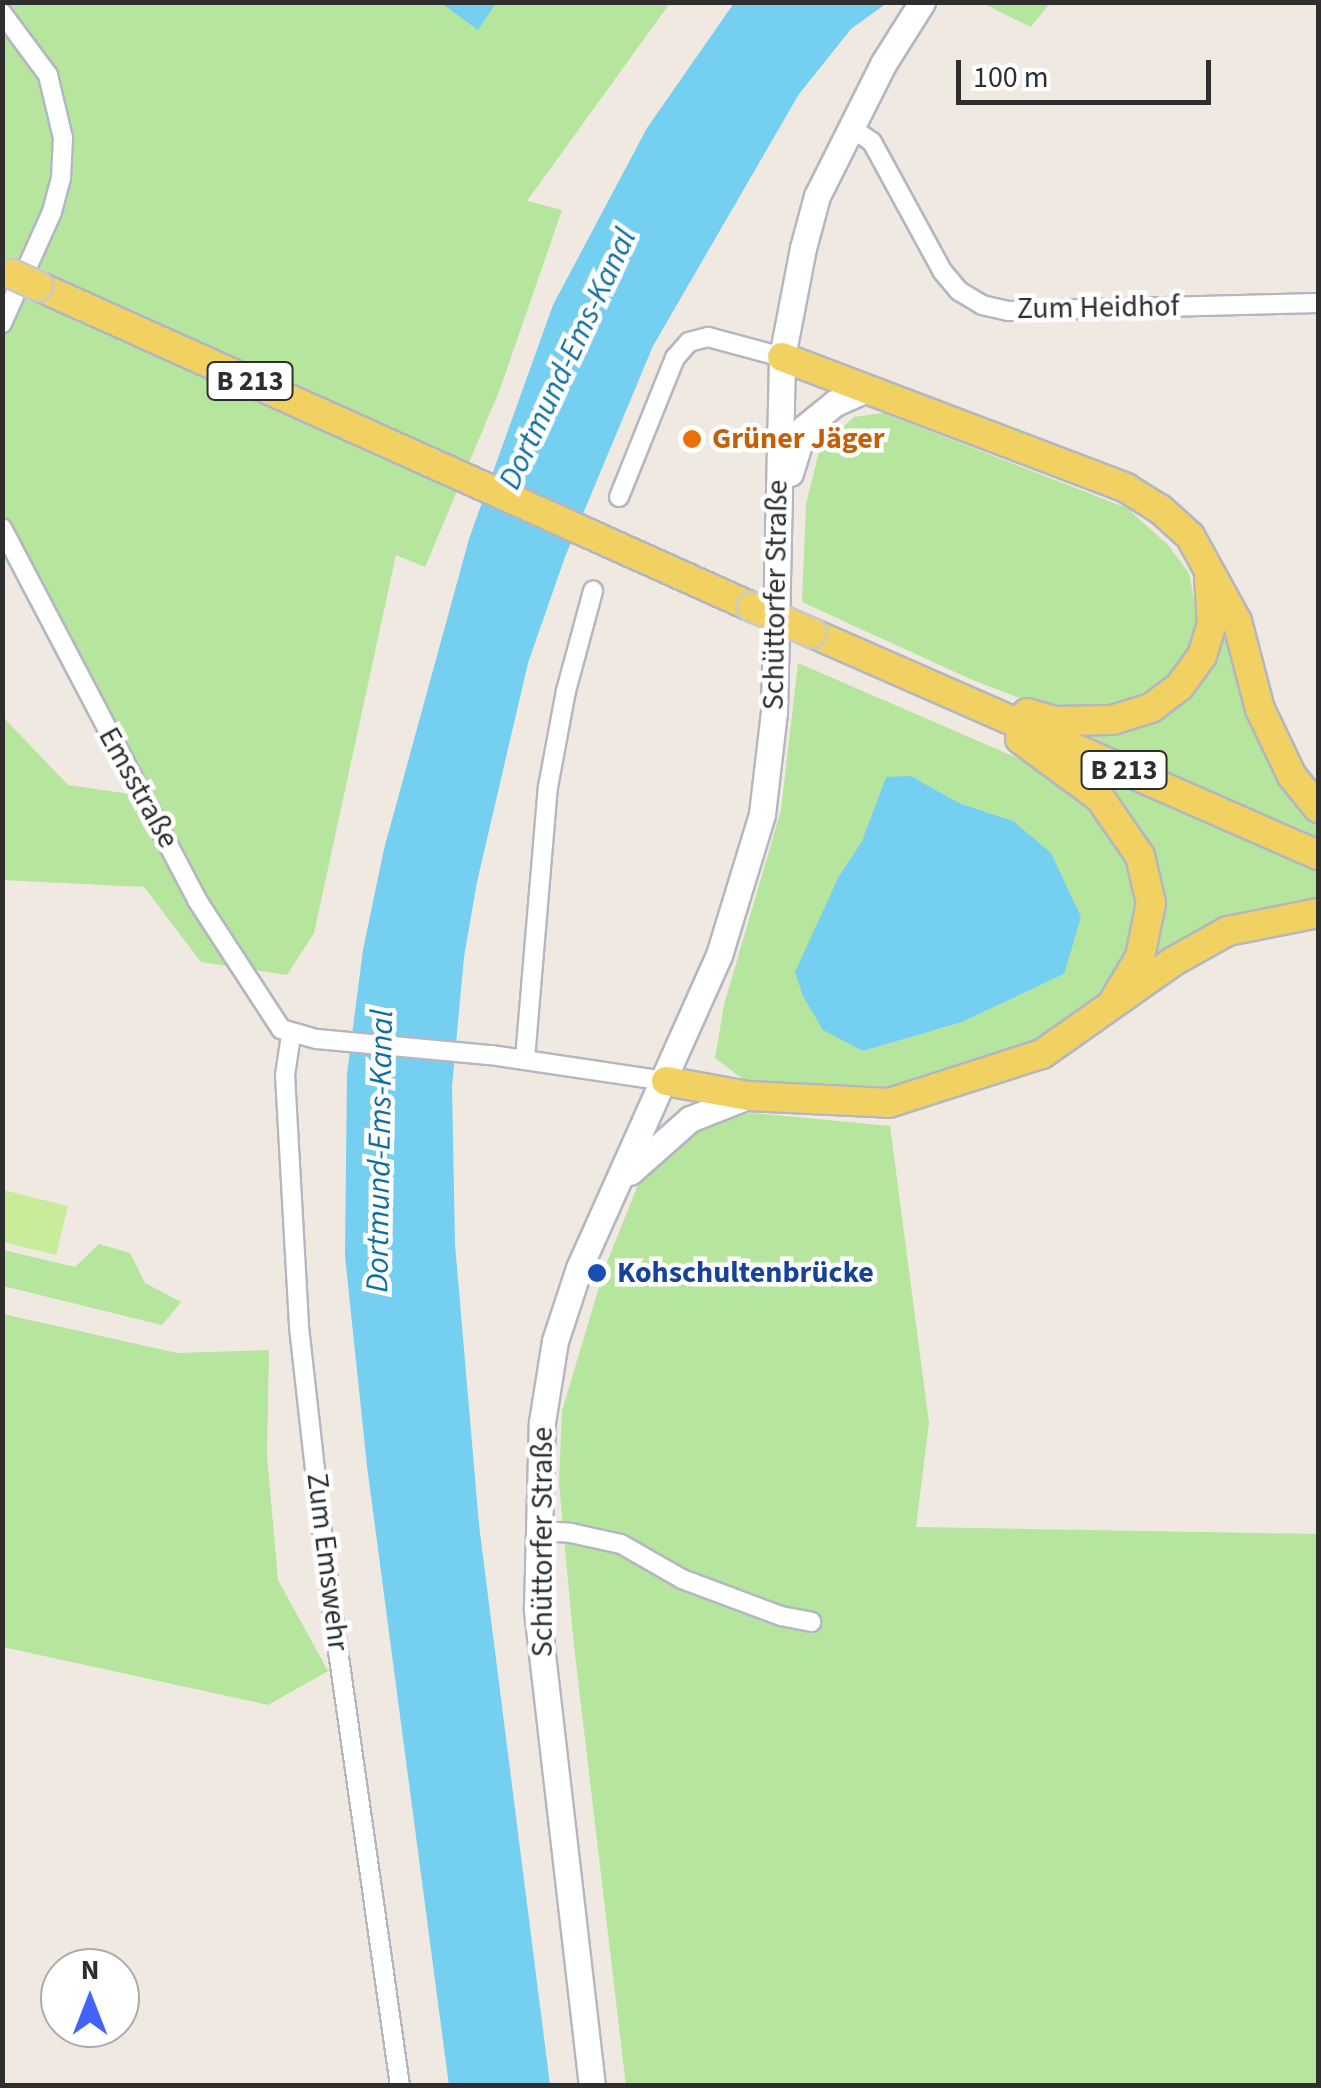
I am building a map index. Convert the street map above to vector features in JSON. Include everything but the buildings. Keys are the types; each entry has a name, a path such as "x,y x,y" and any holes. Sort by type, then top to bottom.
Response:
{"main road":[{"name":"Schüttorfer Straße","path":"592,2086 539,1626 537,1531 542,1422 556,1341 579,1268 720,955 762,814 774,712 782,357 817,196 883,64 922,2"},
{"name":"B 213","path":"7,272 617,547 1318,855"},
{"path":"782,357 1126,488 1160,509 1190,536 1238,621 1260,708 1292,776 1318,808"},
{"path":"777,532 804,428 834,402 867,389"},
{"path":"929,684 1054,721 1112,720 1151,708 1180,686 1202,656 1212,623 1209,574"},
{"path":"929,684 1047,755 1100,798 1140,856 1151,903 1140,958 1108,1009"},
{"path":"666,1081 748,1096 889,1104 1042,1054 1174,962 1228,932 1318,912"},
{"path":"613,1190 678,1128 702,1113 748,1096"}],"street":[{"path":"2,13 48,75 63,138 62,178 52,212 2,323"},
{"name":"Zum Heidhof","path":"852,128 872,142 943,272 959,291 982,305 1008,311 1318,303"},
{"path":"619,498 675,358 689,342 708,338 782,357"},
{"name":"Emsstraße","path":"2,528 198,900 266,1010 291,1036"},
{"path":"525,1059 548,786 566,691 594,591"},
{"path":"291,1036 525,1059 666,1081"},
{"name":"Zum Emswehr","path":"291,1036 284,1075 305,1383 400,2086"},
{"path":"537,1531 622,1544 682,1578 780,1616 811,1622"}],"green space":[{"path":"3,3 670,3 527,201 562,210 500,389 425,567 396,555 314,933 287,975 201,962 144,887 3,880 2,716 68,785 157,798 4,513"},
{"path":"982,3 1050,3 1031,27"},
{"path":"883,413 1127,508 1168,545 1189,573 1199,624 1182,666 1156,689 1121,704 1069,708 1017,697 970,679 802,602 806,504 820,448 854,417"},
{"path":"1223,614 1246,704 1278,780 1318,827 1318,842 1060,731 1155,720 1210,668"},
{"path":"798,663 1043,769 1088,801 1129,857 1141,901 1134,947 1103,996 1042,1039 963,1072 893,1086 812,1091 744,1080 715,1058 724,1005 781,810","holes":["911,776 959,803 1013,821 1064,974 962,1022 863,1051 839,876 862,841 886,778"]},
{"path":"930,685 1318,856 1318,912 1173,961 1140,957 1140,855 1047,754"},
{"path":"753,1113 890,1126 929,1423 916,1527 1318,1534 1318,2085 626,2086 574,1646 559,1484 562,1411 605,1267 646,1165 677,1137 730,1116"},
{"path":"3,1190 68,1206 56,1255 3,1242"},
{"path":"99,1244 130,1253 145,1283 181,1302 162,1325 3,1286 3,1250 75,1267"},
{"path":"3,1314 177,1353 269,1350 267,1456 278,1580 328,1671 268,1705 3,1647"}],"water":[{"path":"441,3 496,3 478,30"},
{"name":"Dortmund-Ems-Kanal","path":"734,3 887,3 851,29 799,94 653,346 565,557 528,663 477,882 464,957 452,1087 455,1244 479,1525 550,2085 449,2086 367,1466 345,1256 347,1074 363,950 384,849 469,539 553,305 647,128"},
{"path":"911,776 959,803 1013,821 1051,853 1081,917 1064,974 962,1022 863,1051 823,1030 803,996 795,972 839,876 862,841 886,777"}],"place":[{"name":"Grüner Jäger","path":"692,439"},
{"name":"Kohschultenbrücke","path":"597,1273"}]}
